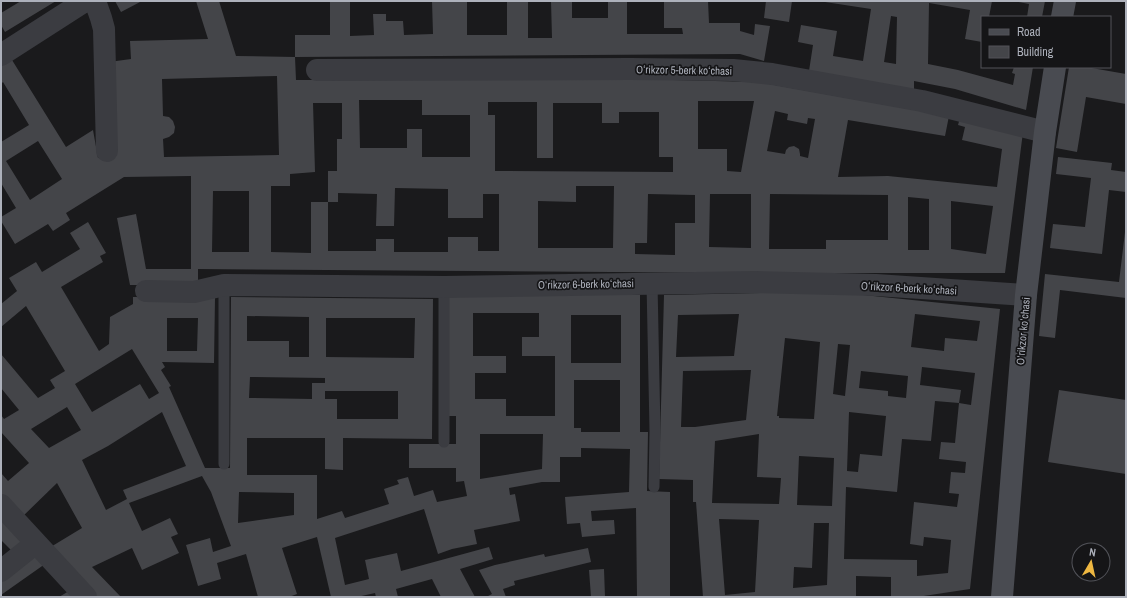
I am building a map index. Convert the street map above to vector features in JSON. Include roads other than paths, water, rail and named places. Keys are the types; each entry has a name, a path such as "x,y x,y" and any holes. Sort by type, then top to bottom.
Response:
{"main road":[{"path":"1062,16 1065,1"},
{"name":"Oʻrikzor koʻchasi","path":"1002,597 1026,295 1045,132 1055,68"}],"street":[{"path":"1,55 86,1"},
{"path":"95,1 104,29 107,151"},
{"name":"Oʻrikzor 5-berk koʻchasi","path":"317,70 733,70 772,74 922,101 1045,132"},
{"name":"Oʻrikzor 6-berk koʻchasi","path":"146,291 194,292 224,285 444,287 756,282 876,285 1026,295"},
{"path":"1,505 86,597"},
{"path":"1,571 36,543"}],"lane":[{"path":"652,283 655,431 654,487"},
{"path":"224,285 224,464"},
{"path":"444,287 444,442"}]}
